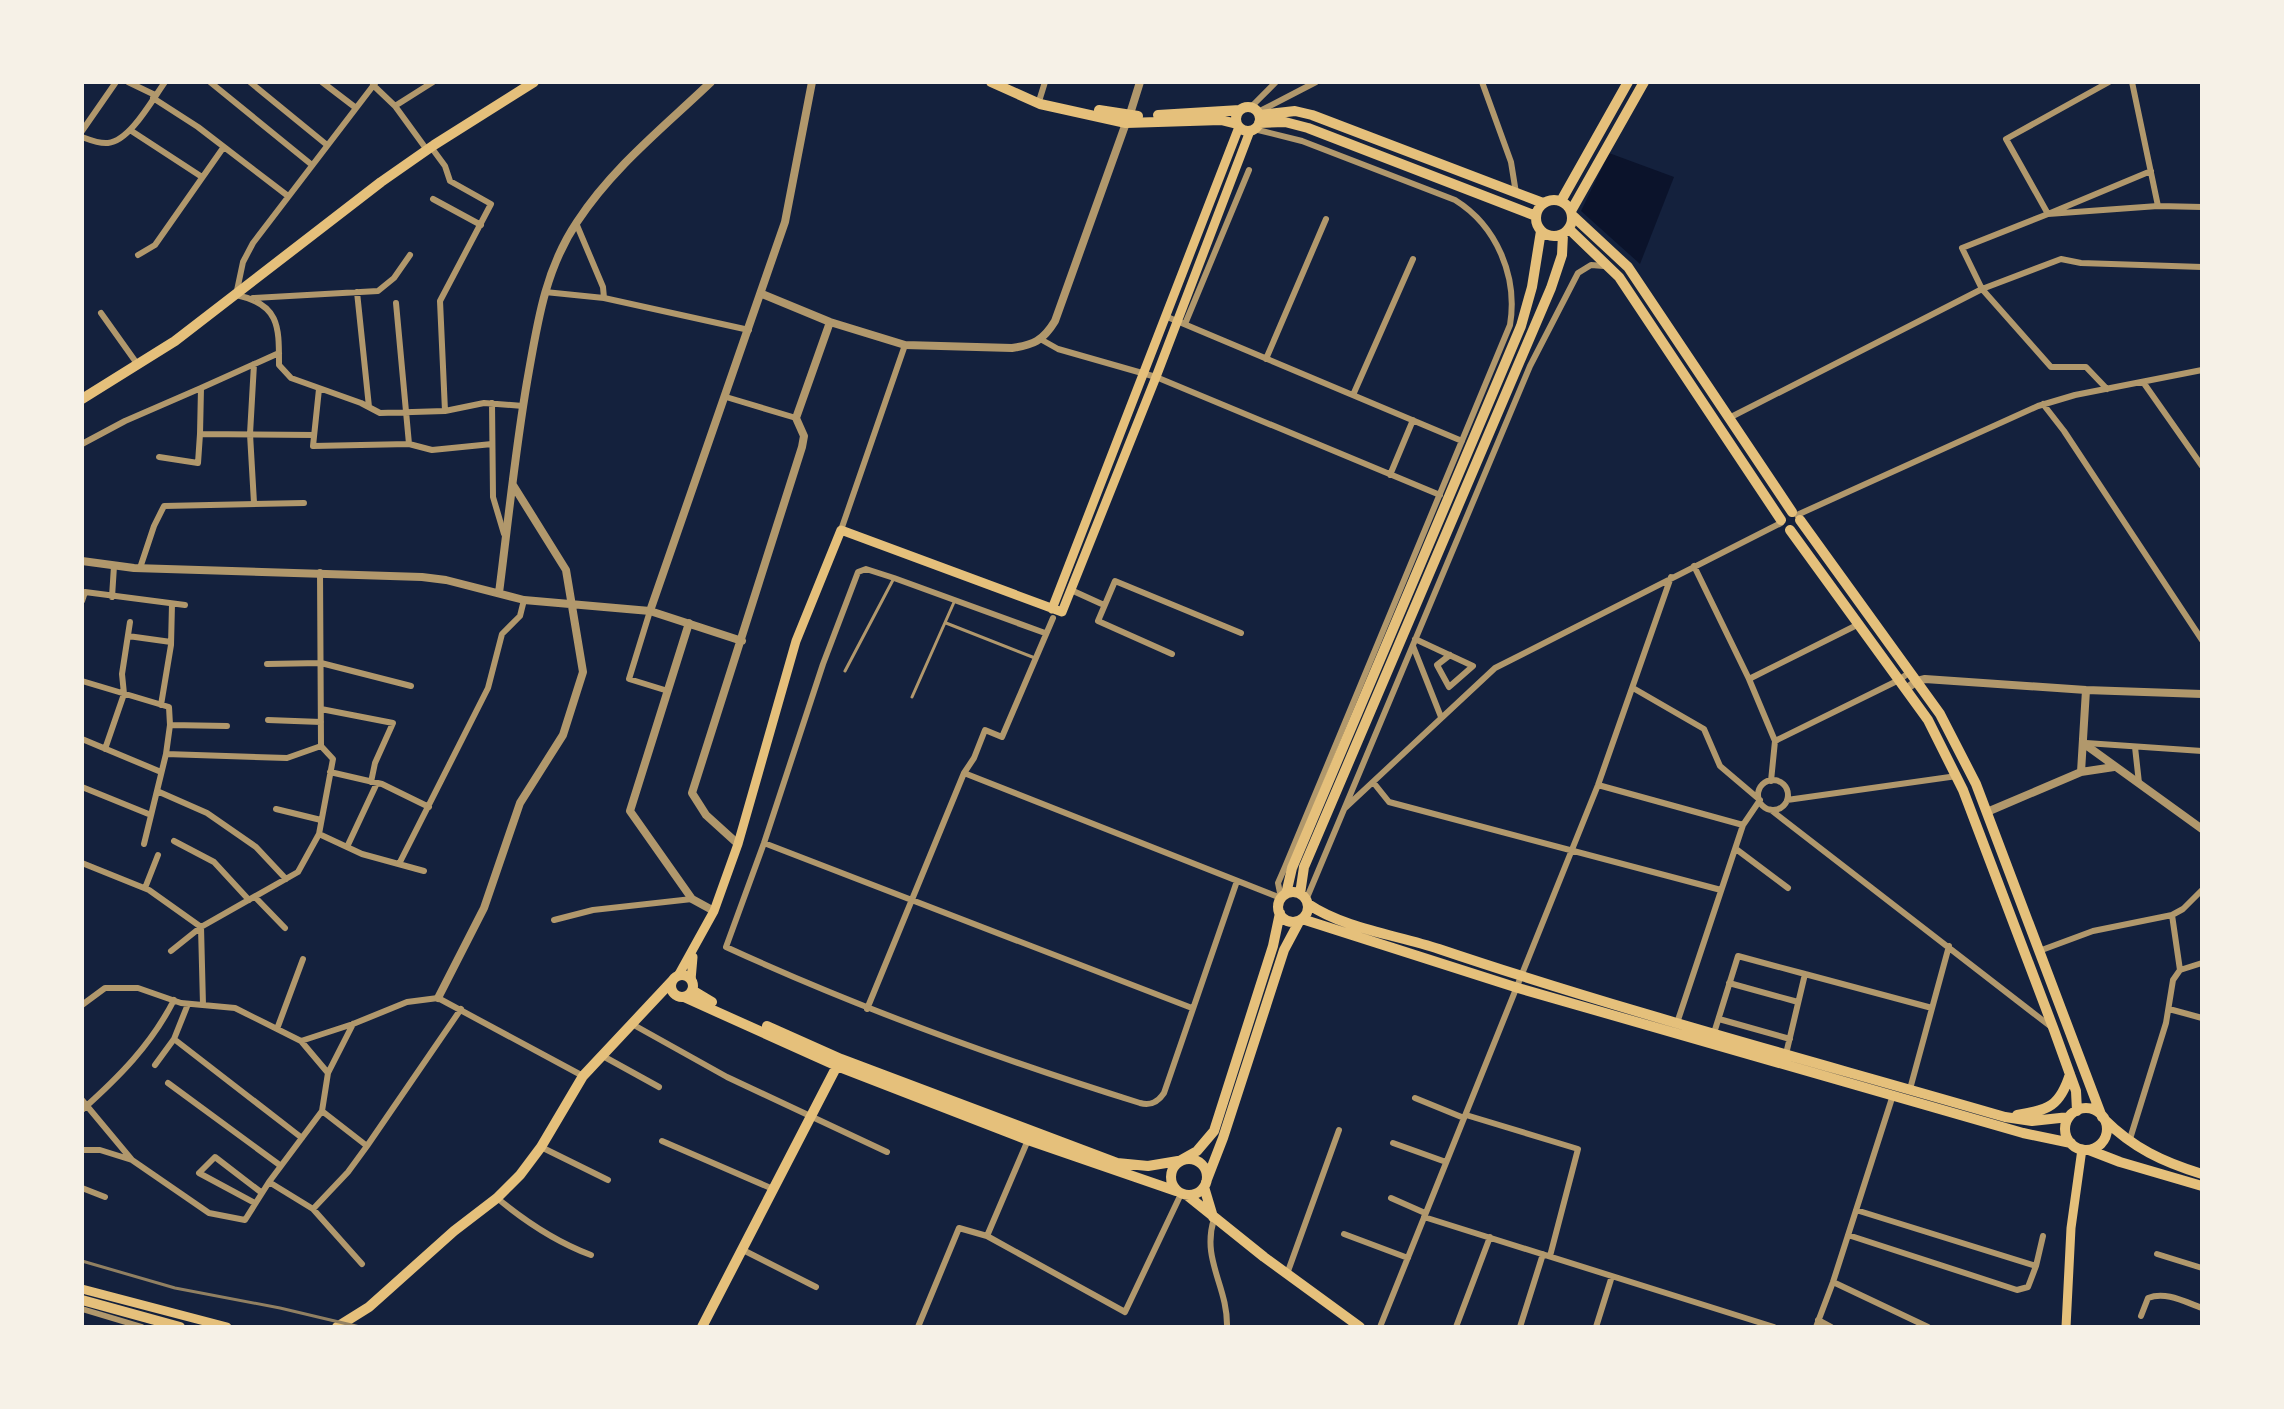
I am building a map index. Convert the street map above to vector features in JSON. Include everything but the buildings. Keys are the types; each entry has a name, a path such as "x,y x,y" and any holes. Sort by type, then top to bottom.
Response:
{"main road":[{"path":"82,399 175,341 429,148 534,82"},
{"path":"991,82 1040,104 1128,120 1285,122 1308,128 1536,216"},
{"path":"1004,82 1040,98 1128,120"},
{"path":"1561,201 1628,82"},
{"path":"676,978 672,990 687,991 839,1062 1028,1140 1182,1193 1197,1194 1205,1184 1223,1138 1284,950 1307,912 1304,867 1551,288 1572,214 1644,82"},
{"path":"1250,120 1295,111 1312,115 1543,203 1555,199 1561,201 1628,267 1796,515 1914,676 1956,739 2107,1125 2105,1138 2096,1148 2086,1150"},
{"path":"1055,613 1165,316 1250,120"},
{"path":"1055,613 1071,590 1180,322 1250,120"},
{"path":"1543,203 1536,216 1541,231 1532,287 1513,348 1292,868 1278,906 1280,913 1286,920 1301,920 1520,983 1893,1096 1908,1095 2032,1121 2094,1110 2129,1142 2163,1162 2202,1174"},
{"path":"1541,231 1551,236 1566,231"},
{"path":"1566,231 1612,269 1784,524 1935,731 1957,776 2070,1074 2078,1101 2065,1131 2071,1143"},
{"path":"1784,524 1786,512 1796,515"},
{"path":"1784,524 1798,526 1796,515"},
{"path":"337,1327 369,1307 520,1175 541,1147 583,1076 676,978 695,950 714,911 738,844 796,641 841,530 1055,613"},
{"path":"1284,896 1305,899 1333,917 1437,949 1520,983 1714,1033 1896,1085 1908,1095 2023,1133 2071,1143 2120,1162 2202,1186"},
{"path":"1280,913 1273,946 1214,1131 1197,1151 1180,1161 1170,1176 1182,1193 1214,1219 1360,1327"},
{"path":"687,991 695,950"},
{"path":"676,978 685,976 687,991"},
{"path":"649,1003 687,991"},
{"path":"839,1062 1117,1163 1148,1166 1180,1161 1198,1162 1206,1170 1205,1184 1214,1219"},
{"path":"702,1327 839,1062"},
{"path":"2005,1117 2041,1111 2053,1105 2062,1095 2070,1074"},
{"path":"2066,1327 2071,1228 2086,1150"},
{"path":"82,1289 227,1327"},
{"path":"82,1300 180,1327"}],"street":[{"path":"116,82 82,134 102,144 112,143 130,130 165,82"},
{"path":"128,82 198,127 288,196"},
{"path":"210,82 312,165"},
{"path":"250,82 327,145"},
{"path":"322,82 356,108"},
{"path":"395,106 433,82"},
{"path":"499,593 523,406 545,292 559,252 576,223 619,167 711,82"},
{"path":"668,691 629,679 785,222 812,82"},
{"path":"1040,98 1045,82"},
{"path":"762,294 830,322 905,345 1012,348 1042,340 1055,321 1140,82"},
{"path":"1250,120 1276,82"},
{"path":"1250,120 1316,82"},
{"path":"1482,82 1511,162 1516,193"},
{"path":"2048,214 2005,138 2109,82"},
{"path":"2132,82 2158,206"},
{"path":"410,255 394,278 378,291 253,298 236,295 243,262 253,243 375,84 445,166 450,181 491,204 440,301 445,411"},
{"path":"1250,120 1455,200 1483,222 1502,257 1512,292 1510,325 1513,348 1494,367"},
{"path":"130,130 202,177"},
{"path":"138,255 155,245 223,148"},
{"path":"1180,322 1249,170"},
{"path":"2107,389 2086,367 2051,367 1982,289 1962,248 2151,171"},
{"path":"433,199 481,225"},
{"path":"2048,214 2158,206 2202,207"},
{"path":"1266,359 1326,219"},
{"path":"576,223 603,287 604,298"},
{"path":"1353,395 1413,259"},
{"path":"1729,418 1982,289 2061,259 2081,263 2202,267"},
{"path":"1305,899 1530,366 1572,280 1591,265 1612,269"},
{"path":"357,292 369,407"},
{"path":"545,292 604,298 750,330"},
{"path":"253,298 272,313 279,328 279,365 291,378 380,413 445,411 492,403 523,406"},
{"path":"396,303 409,444"},
{"path":"101,313 138,365"},
{"path":"1165,316 1462,441"},
{"path":"738,844 706,815 692,793 802,447 804,436 796,418 830,322"},
{"path":"1284,896 1278,883 1510,325"},
{"path":"1042,340 1058,349 1156,377 1440,495"},
{"path":"841,530 905,345"},
{"path":"82,444 125,421 279,353"},
{"path":"254,364 250,434 254,503"},
{"path":"1796,515 2043,404 2202,370"},
{"path":"2143,382 2202,466"},
{"path":"159,457 198,463 201,388"},
{"path":"319,389 313,446 409,444 432,450 492,444"},
{"path":"726,397 796,418"},
{"path":"492,403 493,497 506,539"},
{"path":"2043,404 2202,640"},
{"path":"1390,475 1413,420"},
{"path":"200,434 314,435"},
{"path":"438,998 484,908 520,803 563,735 583,672 566,570 513,484"},
{"path":"140,568 164,506 304,503"},
{"path":"1343,811 1495,668 1671,577 1784,524"},
{"path":"82,561 140,568 422,577 524,600 650,611 742,641"},
{"path":"112,597 114,566"},
{"path":"1677,1023 1743,825 1760,800 1760,790 1771,781 1775,741 1749,679 1694,566"},
{"path":"1045,633 862,569 857,574 823,664 726,947 867,1009 1145,1104 1156,1102 1164,1093 1237,881"},
{"path":"171,951 201,927 298,872 319,834 333,759 321,746 320,572"},
{"path":"1380,1327 1598,785 1671,577"},
{"path":"1172,654 1098,621 1115,581 1241,633"},
{"path":"1071,590 1104,605"},
{"path":"82,601 85,592 185,605"},
{"path":"399,864 488,688 502,634 520,616 524,600"},
{"path":"161,705 171,642 172,604"},
{"path":"867,1009 964,773 974,758 985,730 1002,737 1055,613"},
{"path":"105,749 124,694 122,674 130,622"},
{"path":"689,623 630,811 692,899 714,911"},
{"path":"1749,679 1859,624"},
{"path":"128,636 171,642"},
{"path":"1414,642 1450,655 1473,666 1449,687 1437,665 1450,655"},
{"path":"1414,642 1441,717"},
{"path":"267,664 321,663 411,686"},
{"path":"1775,741 1902,685 1914,676 2086,690 2202,694"},
{"path":"82,681 169,707 166,754 144,844"},
{"path":"1633,688 1704,729 1720,766 1764,807 2038,1014 2054,1030"},
{"path":"2081,772 2086,690"},
{"path":"321,709 393,723 375,763 374,782 347,847"},
{"path":"268,720 321,722"},
{"path":"170,725 227,726"},
{"path":"82,739 161,772"},
{"path":"2083,743 2202,751"},
{"path":"2083,743 2202,829"},
{"path":"166,754 287,758 321,746"},
{"path":"2135,747 2139,785"},
{"path":"1987,812 2081,772 2114,767"},
{"path":"330,772 374,782 429,807"},
{"path":"964,773 1237,881 1284,896"},
{"path":"1771,810 1780,809 1787,800 1957,776"},
{"path":"1771,781 1784,786 1787,800"},
{"path":"1373,782 1389,802 1721,890"},
{"path":"1598,785 1743,825"},
{"path":"82,787 151,815"},
{"path":"157,791 207,813 256,847 286,879"},
{"path":"276,809 321,820"},
{"path":"319,834 347,847 424,871"},
{"path":"174,841 214,862 285,928"},
{"path":"764,843 1192,1008"},
{"path":"1736,849 1788,888"},
{"path":"145,888 158,855"},
{"path":"82,863 145,888 201,927"},
{"path":"2039,951 2093,931 2172,915 2183,909 2202,890"},
{"path":"554,920 593,910 692,899"},
{"path":"2172,915 2180,970"},
{"path":"201,927 203,1005"},
{"path":"1908,1095 1949,946"},
{"path":"1714,1033 1738,956 1932,1008"},
{"path":"277,1029 303,959"},
{"path":"2129,1142 2169,1009 2173,980 2180,970 2202,963"},
{"path":"1786,1054 1805,974"},
{"path":"1729,983 1798,1002"},
{"path":"82,1005 105,988 138,988 188,1004 235,1008 301,1041 328,1073"},
{"path":"301,1041 407,1002 438,998 583,1076"},
{"path":"174,1000 160,1028 126,1071 84,1105 132,1160 209,1213 245,1220 322,1111 328,1073 353,1024"},
{"path":"155,1065 174,1039 188,1004"},
{"path":"313,1209 348,1172 461,1009"},
{"path":"2169,1009 2202,1018"},
{"path":"1719,1019 1790,1039"},
{"path":"632,1024 727,1077 887,1152"},
{"path":"174,1039 302,1138"},
{"path":"601,1055 659,1087"},
{"path":"168,1083 281,1166"},
{"path":"1831,1327 1817,1324 1896,1085"},
{"path":"1415,1098 1578,1149 1546,1255 1520,1327"},
{"path":"322,1111 367,1146"},
{"path":"1287,1274 1339,1130"},
{"path":"987,1236 1028,1140"},
{"path":"662,1141 773,1189"},
{"path":"1393,1143 1446,1162"},
{"path":"541,1147 608,1180"},
{"path":"82,1150 100,1150 132,1160"},
{"path":"255,1203 199,1173 215,1157 262,1193"},
{"path":"269,1182 313,1209 362,1264"},
{"path":"82,1188 105,1197"},
{"path":"918,1327 959,1228 987,1236 1125,1312 1182,1193"},
{"path":"497,1198 523,1220 567,1246 591,1255"},
{"path":"1391,1198 1425,1215 1490,1237 1774,1327"},
{"path":"1856,1210 2036,1266"},
{"path":"1214,1219 1209,1233 1209,1250 1227,1306 1227,1327"},
{"path":"1344,1234 1408,1258"},
{"path":"1848,1235 2017,1290 2028,1287 2043,1236"},
{"path":"1456,1327 1490,1237"},
{"path":"743,1250 816,1287"},
{"path":"2157,1254 2202,1268"},
{"path":"1596,1327 1612,1276"},
{"path":"1833,1282 1928,1327"},
{"path":"2141,1316 2148,1298 2155,1296 2163,1295 2202,1308"},
{"path":"82,1309 142,1327"}],"lane":[{"path":"845,671 894,578"},
{"path":"912,697 955,600"},
{"path":"946,623 1035,658"}],"water":[{"path":"1609,153 1674,177 1640,264 1581,211"}],"railway":[{"path":"82,1261 175,1288 360,1327"}]}
